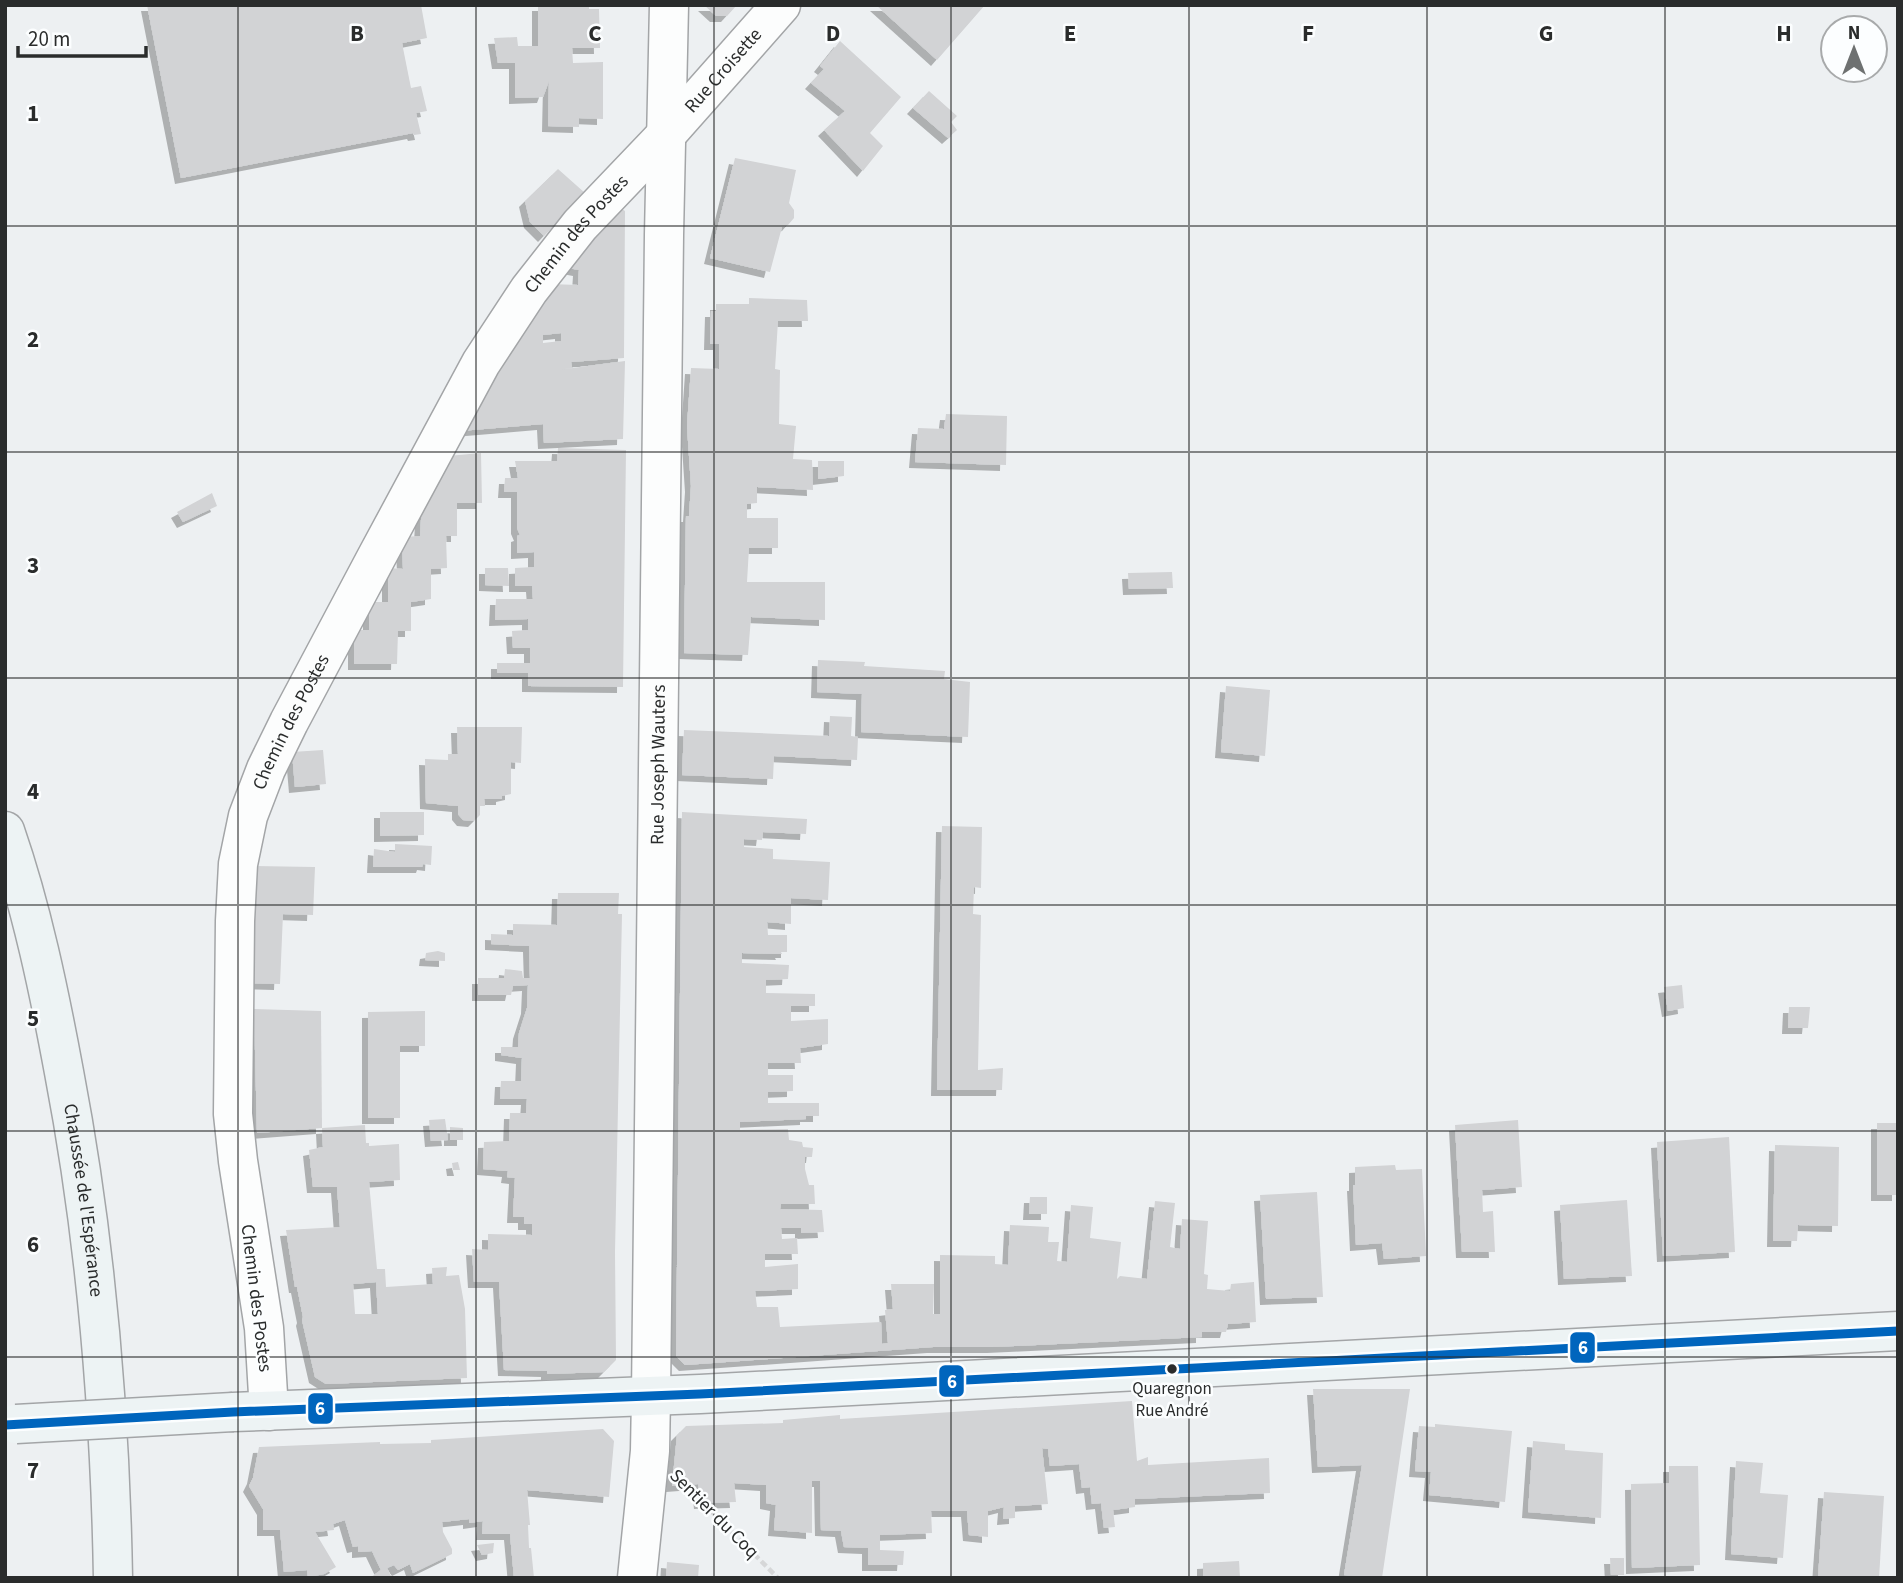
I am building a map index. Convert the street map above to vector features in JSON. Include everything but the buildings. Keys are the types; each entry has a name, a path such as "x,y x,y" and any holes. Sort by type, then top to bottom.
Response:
{"street":[{"name":"Rue Joseph Wauters","path":"637,1578 650,1451 669,5"},
{"name":"Rue Croisette","path":"666,135 782,5"},
{"name":"Chemin des Postes","path":"251,1411 264,1328 233,1114 235,921 238,864 248,816 266,769 289,722 481,363 529,289 580,225 666,135"},
{"name":"Chaussée de l'Espérance","path":"5,831 22,881 52,1008 81,1159 102,1332 113,1578"},
{"path":"10,1425 251,1411 651,1396 1882,1331"}],"path":[{"name":"Sentier du Coq","path":"650,1451 778,1578"}],"transit line":[{"name":"6","path":"5,1425 233,1412 700,1394 1898,1331"}],"place":[{"name":"Quaregnon Rue André","path":"1172,1369"}]}
